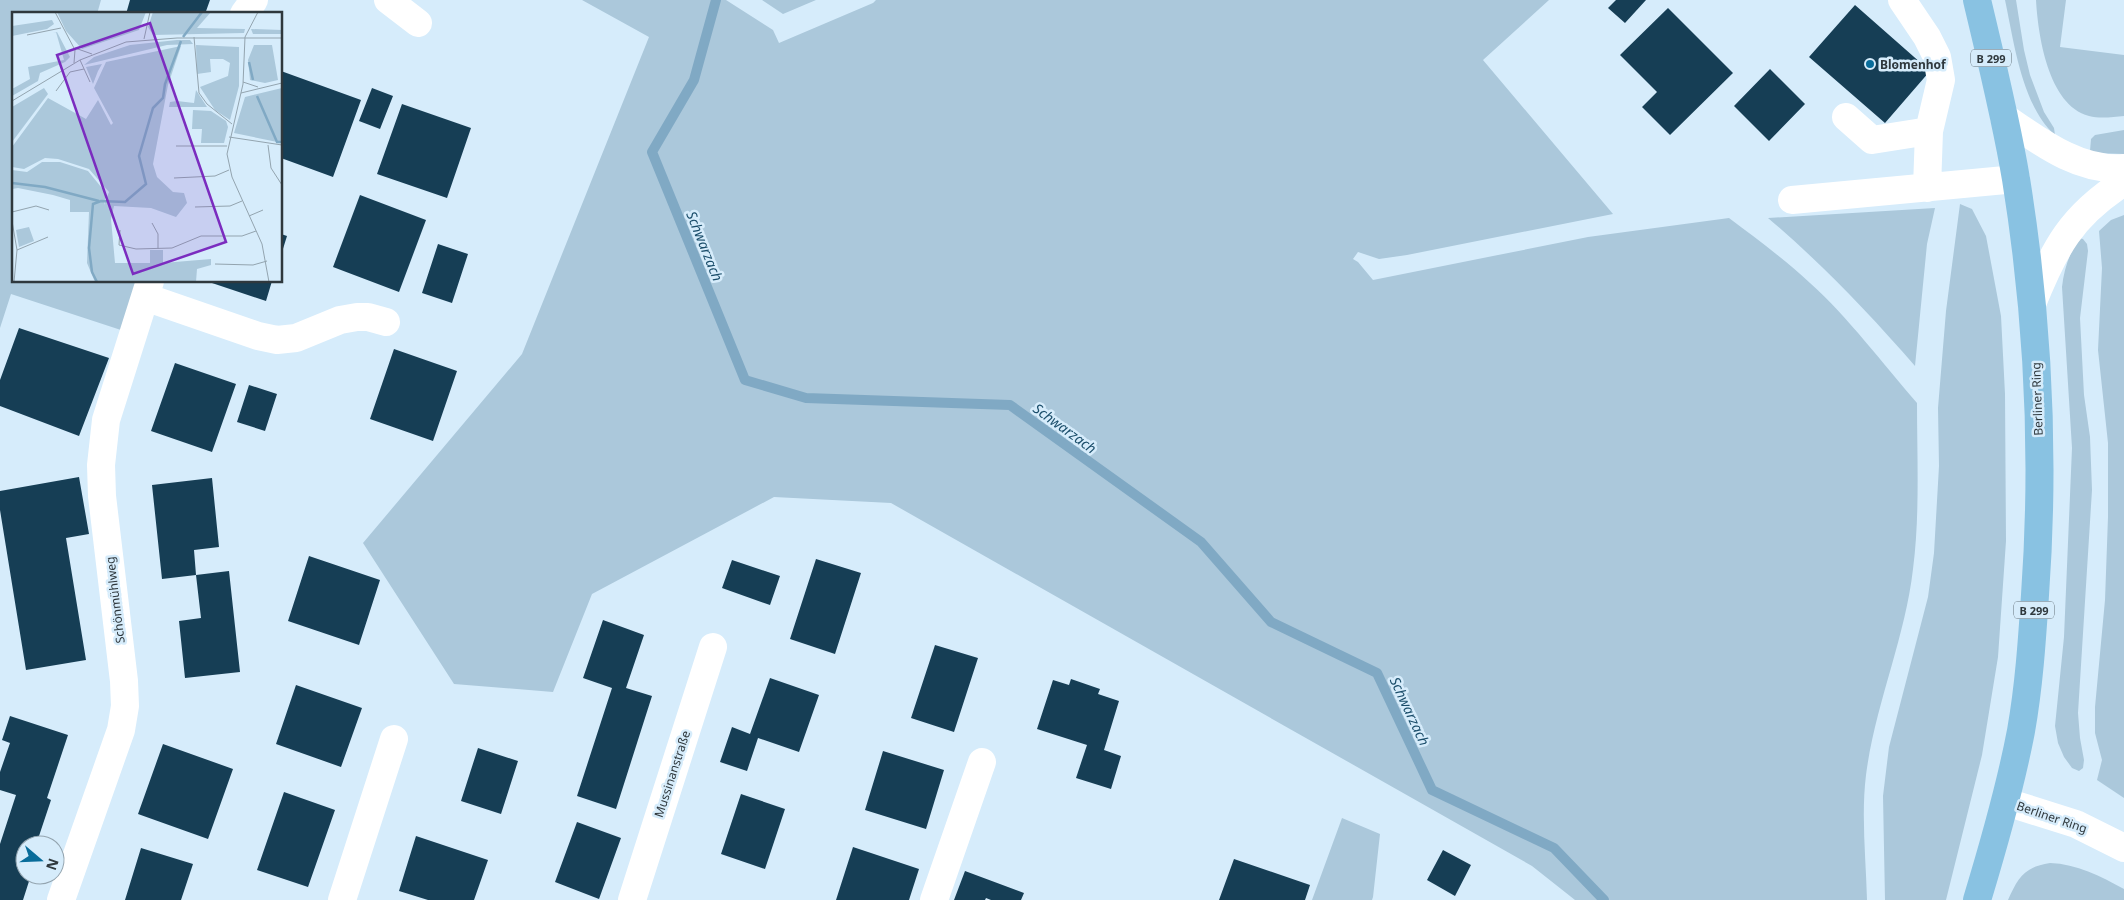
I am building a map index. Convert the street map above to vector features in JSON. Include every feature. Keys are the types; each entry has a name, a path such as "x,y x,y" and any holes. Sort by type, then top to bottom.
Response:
{"main road":[{"name":"Berliner Ring","path":"1977,0 2016,179 2032,304 2039,416 2037,570 2032,635 2021,728 2006,802 1977,900"}],"street":[{"path":"245,12 254,0"},
{"path":"388,0 418,23"},
{"path":"1902,0 1927,37 1937,57 1941,80 1929,131 1927,188"},
{"path":"1846,117 1872,140 1929,131"},
{"path":"2004,117 2045,144 2078,160 2101,168 2124,168"},
{"path":"1792,200 2016,179"},
{"path":"2032,304 2055,252 2074,222 2094,204 2124,182"},
{"name":"Schönmühlweg","path":"61,900 121,730 126,706 102,496 101,465 106,420 147,289 258,336 277,340 296,338 340,320 357,317 368,317 386,322"},
{"name":"Mussinanstraße","path":"632,900 713,647"},
{"path":"342,900 394,740"},
{"path":"934,900 982,762"},
{"name":"Berliner Ring","path":"2006,802 2076,824 2124,848"}],"shaded area":[{"path":"0,0 101,0 98,12 12,12 12,282 140,282 124,331 11,294 0,328"},
{"path":"582,0 726,0 773,30 779,43 873,3 876,0 1549,0 1483,60 1613,214 1407,255 1379,259 1358,252 1353,259 1358,262 1373,280 1588,237 1729,218 1780,257 1824,296 1917,403 1917,507 1913,569 1904,621 1876,723 1866,775 1864,822 1867,900 1575,900 1532,866 891,503 774,497 592,594 553,692 454,684 363,543 522,354 649,37"},
{"path":"762,0 816,0 783,14"},
{"path":"2005,0 2016,0 2030,75 2044,112 2054,128 2055,135 2044,123 2027,91 2016,54"},
{"path":"2036,0 2066,0 2060,47 2124,55 2124,116 2102,118 2089,116 2075,109 2064,98 2055,84 2048,67 2039,31"},
{"path":"2124,130 2124,154 2093,153 2090,151 2091,139 2095,135"},
{"path":"1960,204 1972,209 1986,236 2001,316 2005,394 2006,541 1998,657 1982,755 1946,900 1885,900 1883,796 1889,747 1928,597 1934,553 1939,466 1938,408 1946,311"},
{"path":"1935,208 1927,244 1915,366 1844,289 1768,218"},
{"path":"2124,215 2124,798 2097,780 2102,760 2095,733 2095,707 2105,600 2108,517 2108,443 2098,350 2102,268 2099,231 2111,220"},
{"path":"2079,238 2083,239 2087,244 2088,251 2080,318 2084,395 2090,437 2092,490 2078,713 2084,760 2083,768 2079,771 2072,768 2064,757 2058,743 2055,726 2064,637 2072,448 2062,287 2072,250"},
{"path":"1342,818 1380,834 1372,900 1312,900"},
{"path":"2050,863 2088,871 2124,889 2124,900 2008,900 2023,875 2034,867"}],"building":[{"path":"130,0 210,0 206,12 127,12"},
{"path":"1616,0 1646,0 1625,23 1608,8"},
{"name":"Blomenhof","path":"1855,5 1930,71 1885,123 1809,57"},
{"path":"1668,8 1733,73 1670,135 1642,107 1657,92 1620,55"},
{"path":"1770,69 1805,104 1769,141 1734,106"},
{"path":"282,71 361,100 333,177 282,158"},
{"path":"372,88 393,96 380,129 359,121"},
{"path":"402,104 471,128 447,198 377,174"},
{"path":"360,195 426,220 399,292 333,267"},
{"path":"282,234 287,236 282,252"},
{"path":"438,244 468,254 452,303 422,293"},
{"path":"209,282 272,282 266,301"},
{"path":"19,328 109,358 79,436 0,406 0,380"},
{"path":"394,349 457,371 433,441 370,419"},
{"path":"175,363 236,384 212,452 151,431"},
{"path":"249,385 277,394 265,431 237,422"},
{"path":"79,477 89,534 66,538 86,660 26,670 0,510 0,491"},
{"path":"212,478 219,547 194,550 196,575 162,579 152,485"},
{"path":"309,556 380,580 359,645 288,621"},
{"path":"816,559 861,573 835,654 790,639"},
{"path":"732,560 780,576 770,605 722,588"},
{"path":"229,571 240,672 185,678 179,621 201,618 196,575"},
{"path":"603,620 644,635 626,688 652,696 616,809 577,796 612,688 583,678"},
{"path":"935,645 978,658 954,732 911,718"},
{"path":"770,678 819,695 799,752 758,738 747,771 720,762 732,727 750,734"},
{"path":"1071,679 1100,689 1098,694 1119,701 1104,750 1121,756 1111,789 1076,778 1087,745 1037,729 1053,680 1069,685"},
{"path":"296,685 362,708 341,767 276,744"},
{"path":"10,716 68,735 47,798 51,800 39,835 15,835 15,885 28,885 23,900 0,900 0,844 16,795 0,790 0,772 10,743 2,740"},
{"path":"163,744 233,769 208,839 138,814"},
{"path":"478,748 518,761 501,814 461,801"},
{"path":"883,751 944,770 926,829 865,810"},
{"path":"284,792 335,810 308,887 257,870"},
{"path":"741,794 785,809 765,869 721,854"},
{"path":"577,822 621,838 599,899 555,882"},
{"path":"416,836 488,860 474,900 428,900 399,891"},
{"path":"853,847 919,869 909,900 836,900"},
{"path":"141,848 193,864 181,900 125,900"},
{"path":"1443,850 1471,865 1455,896 1427,880"},
{"path":"1234,859 1310,885 1305,900 1219,900"},
{"path":"965,871 1024,893 1021,900 991,900 986,898 985,900 954,900"}],"waterway":[{"name":"Schwarzach","path":"716,0 694,80 652,152 745,380 806,398 1010,405 1201,542 1271,622 1377,673 1432,790 1554,848 1604,900"}],"place":[{"name":"Blomenhof","path":"1870,64"}]}
